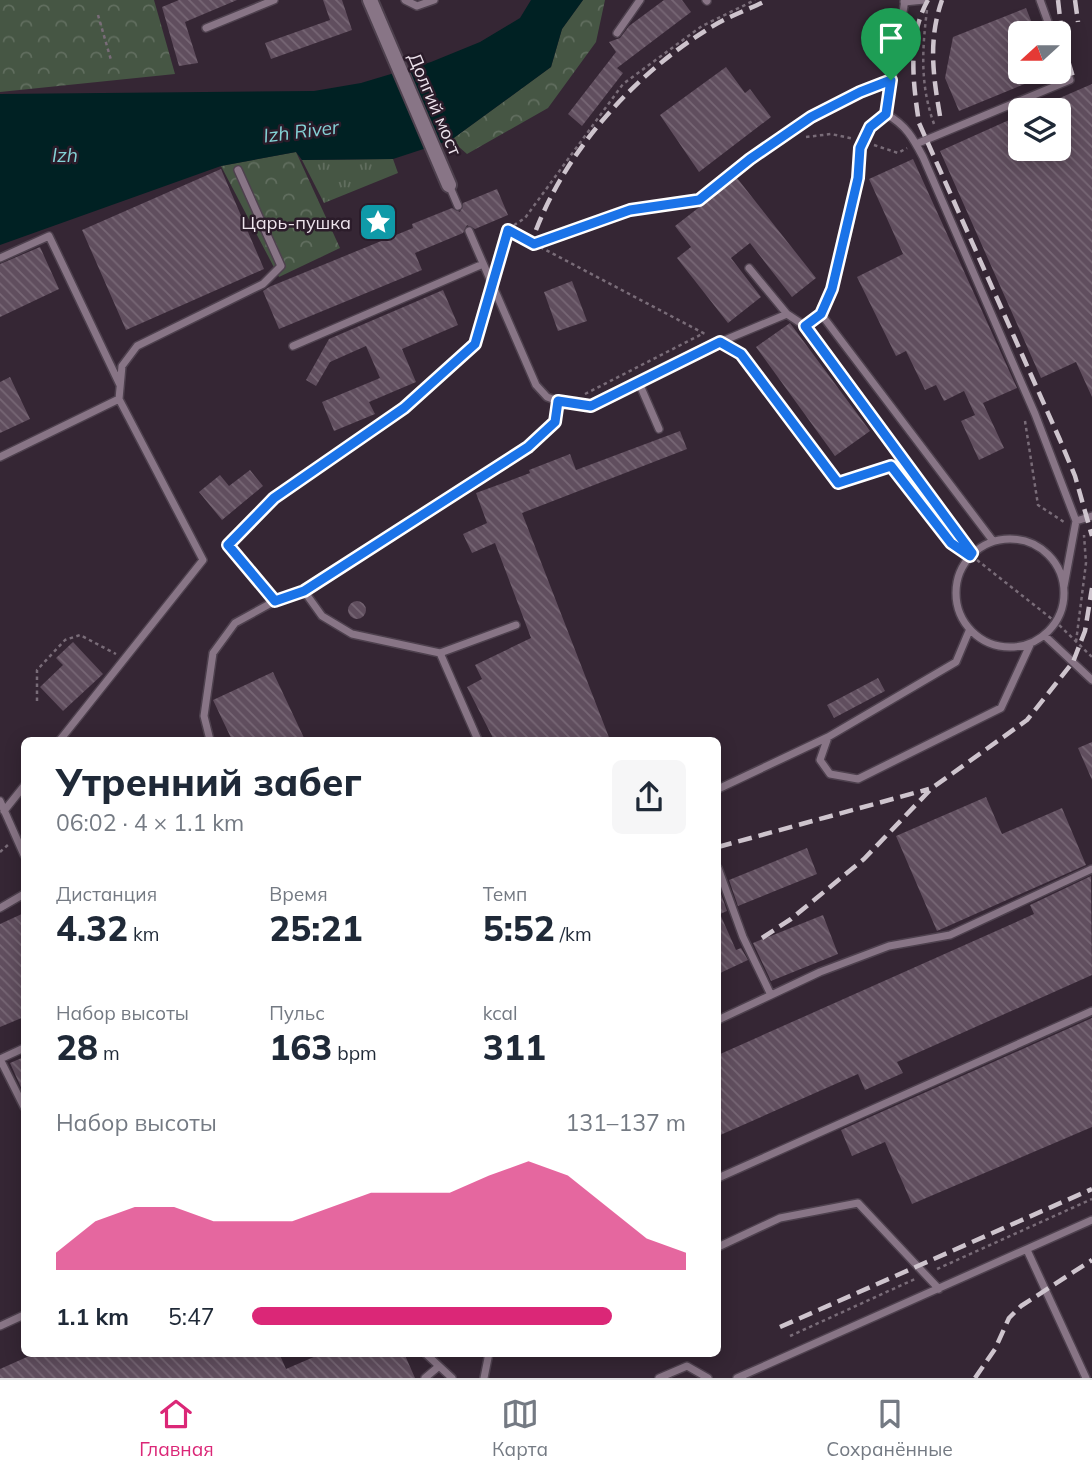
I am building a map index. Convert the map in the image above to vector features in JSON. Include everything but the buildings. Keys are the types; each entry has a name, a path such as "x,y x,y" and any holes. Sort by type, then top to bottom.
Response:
{"street":[{"name":"Долгий мост","path":"370,0 449,185"}],"lane":[{"path":"206,28 274,0"},
{"path":"405,0 417,6 434,0"},
{"path":"617,33 640,0"},
{"path":"805,326 821,314 832,289 858,178 860,148 870,127 886,114 905,1 926,0"},
{"path":"1040,0 1048,21"},
{"path":"782,139 811,117 860,92 891,80"},
{"path":"916,144 1060,84"},
{"path":"886,114 908,130 916,144 1035,414 1076,521 1064,605 1057,623 1045,636 1030,645 1000,648 969,631 956,606 957,577 971,554 993,541 1017,539 1039,547 1056,564 1065,586"},
{"path":"62,737 203,560 119,400 120,386 122,366 137,346 263,284 281,266 238,170"},
{"path":"449,185 458,206"},
{"path":"469,231 536,385 547,397 558,401 591,406 720,342 787,314"},
{"path":"0,258 49,236 120,386"},
{"path":"293,346 483,264"},
{"path":"749,268 787,314 805,326 971,554"},
{"path":"821,314 993,541"},
{"path":"639,383 659,429"},
{"path":"0,457 119,400"},
{"path":"209,737 204,716 213,653 235,624 275,601 304,591 528,447 555,422 558,401"},
{"path":"1076,521 1092,516"},
{"path":"304,591 321,616 352,634 440,653 516,625"},
{"path":"721,788 828,737 956,662 969,631"},
{"path":"1045,636 1092,680"},
{"path":"828,737 820,760 830,774 858,779 1001,708 1030,645"},
{"path":"440,653 477,737"},
{"path":"4,811 21,790"},
{"path":"0,802 21,848"},
{"path":"721,1019 889,946 950,935 1092,869"},
{"path":"721,876 743,937 771,995"},
{"path":"0,908 21,896"},
{"path":"721,1177 1092,1011"},
{"path":"21,1049 0,1059 21,1101"},
{"path":"721,1246 780,1218 858,1203 939,1289"},
{"path":"737,1378 1092,1220"},
{"path":"1027,1250 1086,1378"},
{"path":"0,1326 21,1316"},
{"path":"429,1357 452,1378"},
{"path":"484,1378 488,1357"},
{"path":"659,1378 687,1366 708,1378"},
{"path":"425,1378 438,1367"}],"path":[{"path":"275,601 228,545 274,498 404,408 475,344 508,230 525,218 623,84 702,26 755,0"},
{"path":"926,0 921,61 926,103 937,135"},
{"path":"98,15 111,60"},
{"path":"534,244 630,210 699,200 750,159 782,139 831,134 898,153 916,144"},
{"path":"508,230 741,354 838,483 891,466 917,499"},
{"path":"558,401 566,396 586,394 704,333"},
{"path":"1024,417 1038,505"},
{"path":"971,554 1057,623 1092,657"},
{"path":"37,701 37,670 65,640 80,635 124,659"},
{"path":"790,1336 1092,1199"}],"green space":[{"path":"0,0 154,0 175,74 0,92"},
{"path":"583,0 605,0 596,42 548,108 467,154 451,140 551,67 562,29"},
{"path":"296,152 340,248 279,277 221,166"},
{"path":"393,159 398,173 324,203 302,160"}],"water":[{"name":"Izh","path":"531,0 583,0 562,29 551,67 451,140 393,159 302,160 296,152 221,166 0,245 0,94 314,91 361,83 431,62 480,42 520,18"}],"railway":[{"path":"536,230 565,172 584,144 628,93 678,49 705,31 768,0"},
{"path":"928,0 921,14 914,45 919,123 1060,440 1075,476 1092,536"},
{"path":"940,116 935,86 933,43 942,0"},
{"path":"1058,0 1063,44 1073,77"},
{"path":"1075,0 1078,22"},
{"path":"762,938 791,919 864,859 932,788 1027,720 1073,662 1085,631 1092,588"},
{"path":"721,846 929,789"},
{"path":"780,1327 1092,1189"},
{"path":"975,1378 995,1349 1009,1318 1021,1306 1092,1260"}],"place":[{"name":"Царь-пушка","path":"378,222"}],"route":[{"path":"891,80 886,114 870,127 860,148 858,178 832,289 821,314 805,326 972,553 970,556 951,543 891,466 838,483 741,354 720,342 591,406 558,401 555,422 528,447 304,591 275,601 228,545 274,498 404,408 475,344 508,230 534,244 630,210 699,200 750,159 811,117 860,92 891,80"}],"water label":[{"name":"Izh River","path":"301,131"}]}
